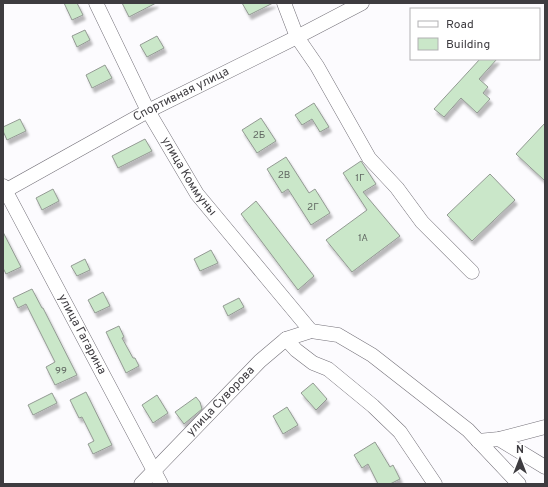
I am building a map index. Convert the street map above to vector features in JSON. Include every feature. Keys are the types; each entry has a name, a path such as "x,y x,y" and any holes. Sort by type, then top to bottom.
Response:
{"street":[{"name":"улица Коммуны","path":"96,3 148,111 197,194 311,331"},
{"path":"284,3 297,37 317,66 369,158 397,188 422,222 472,272"},
{"name":"Спортивная улица","path":"4,190 148,111 362,3"},
{"name":"улица Гагарина","path":"4,190 161,484"},
{"path":"311,331 338,335 372,355 468,430 519,484"},
{"name":"улица Суворова","path":"141,484 260,361 286,339 311,331"},
{"path":"286,339 296,350 313,362 328,369 373,406 400,432 435,484"},
{"path":"478,441 499,439 545,427"},
{"path":"499,439 545,467"}],"building":[{"path":"64,3 77,3 83,15 72,20"},
{"path":"122,3 156,3 129,17"},
{"path":"242,3 273,3 249,15"},
{"path":"85,30 90,40 77,47 72,36"},
{"path":"157,36 164,48 147,57 140,45"},
{"path":"479,60 496,60 479,79 488,87 483,93 490,99 477,113 461,98 444,117 434,109"},
{"path":"105,65 112,78 92,88 86,75"},
{"path":"314,103 329,127 320,132 312,119 302,125 295,115"},
{"path":"261,118 276,141 257,153 242,130"},
{"path":"20,119 26,131 7,140 3,127"},
{"path":"545,123 545,181 516,154"},
{"path":"145,139 152,151 118,168 112,156"},
{"path":"286,157 309,193 315,189 330,213 311,225 288,189 282,193 267,169"},
{"path":"361,161 376,184 363,192 400,236 352,272 326,240 367,210 343,173"},
{"path":"490,174 515,200 472,241 447,215"},
{"path":"53,189 59,201 42,210 36,198"},
{"path":"256,201 314,276 298,290 241,214"},
{"path":"3,232 21,267 6,274 3,268"},
{"path":"211,250 218,263 200,271 194,259"},
{"path":"85,259 90,270 77,276 71,266"},
{"path":"32,289 77,375 55,385 46,367 55,362 26,304 18,308 13,298"},
{"path":"103,292 110,306 95,313 88,300"},
{"path":"239,298 244,307 228,316 223,306"},
{"path":"119,326 124,337 122,338 139,366 126,373 106,332"},
{"path":"313,383 327,399 316,410 301,393"},
{"path":"86,392 112,445 93,454 88,444 94,441 82,417 79,418 70,400"},
{"path":"52,393 57,403 33,415 28,405"},
{"path":"157,395 168,413 153,423 142,405"},
{"path":"196,397 200,402 202,409 184,424 175,412"},
{"path":"287,407 298,425 283,434 273,416"},
{"path":"375,442 390,467 393,465 400,479 390,484 378,484 368,464 362,468 354,455"}]}
